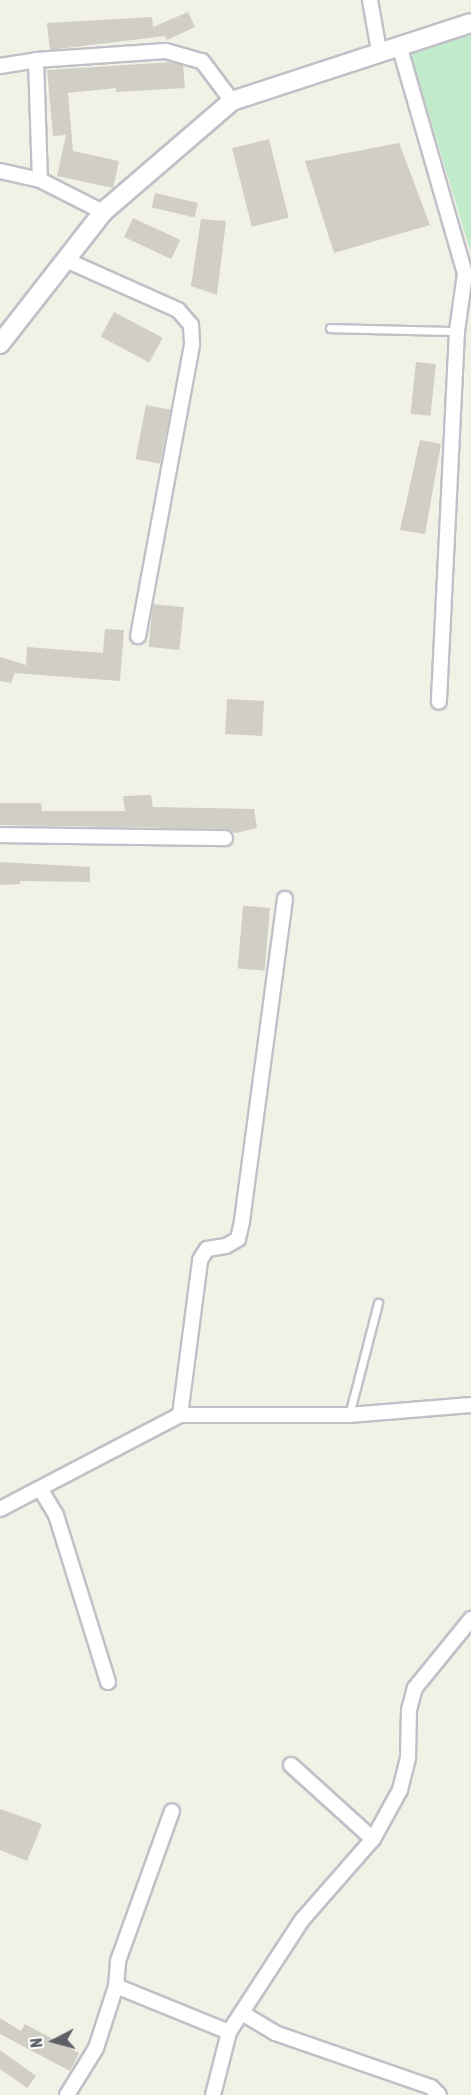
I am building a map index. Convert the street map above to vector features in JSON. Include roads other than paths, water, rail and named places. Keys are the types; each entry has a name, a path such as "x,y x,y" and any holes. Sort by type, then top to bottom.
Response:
{"street":[{"path":"370,0 380,51"},
{"path":"0,344 103,212 232,101 471,23"},
{"path":"399,45 465,274 464,332 439,702"},
{"path":"0,66 36,60 166,51 202,61 232,101"},
{"path":"36,60 40,180"},
{"path":"0,171 40,180 103,212"},
{"path":"66,260 178,310 190,325 192,345 138,636"},
{"path":"0,835 225,838"},
{"path":"180,1415 200,1260 207,1249 226,1246 238,1239 242,1221 285,899"},
{"path":"0,1509 41,1490 180,1415 349,1415 471,1405"},
{"path":"41,1490 56,1515 89,1630 108,1682"},
{"path":"213,2095 229,2032 302,1920 373,1839 400,1790 408,1757 410,1710 415,1688 471,1619"},
{"path":"291,1766 373,1839"},
{"path":"67,2095 96,2048 116,1986 118,1961 172,1811"},
{"path":"116,1986 229,2032"},
{"path":"242,2013 275,2033 420,2083 439,2095"}],"lane":[{"path":"330,328 464,332"},
{"path":"349,1415 378,1303"}]}
